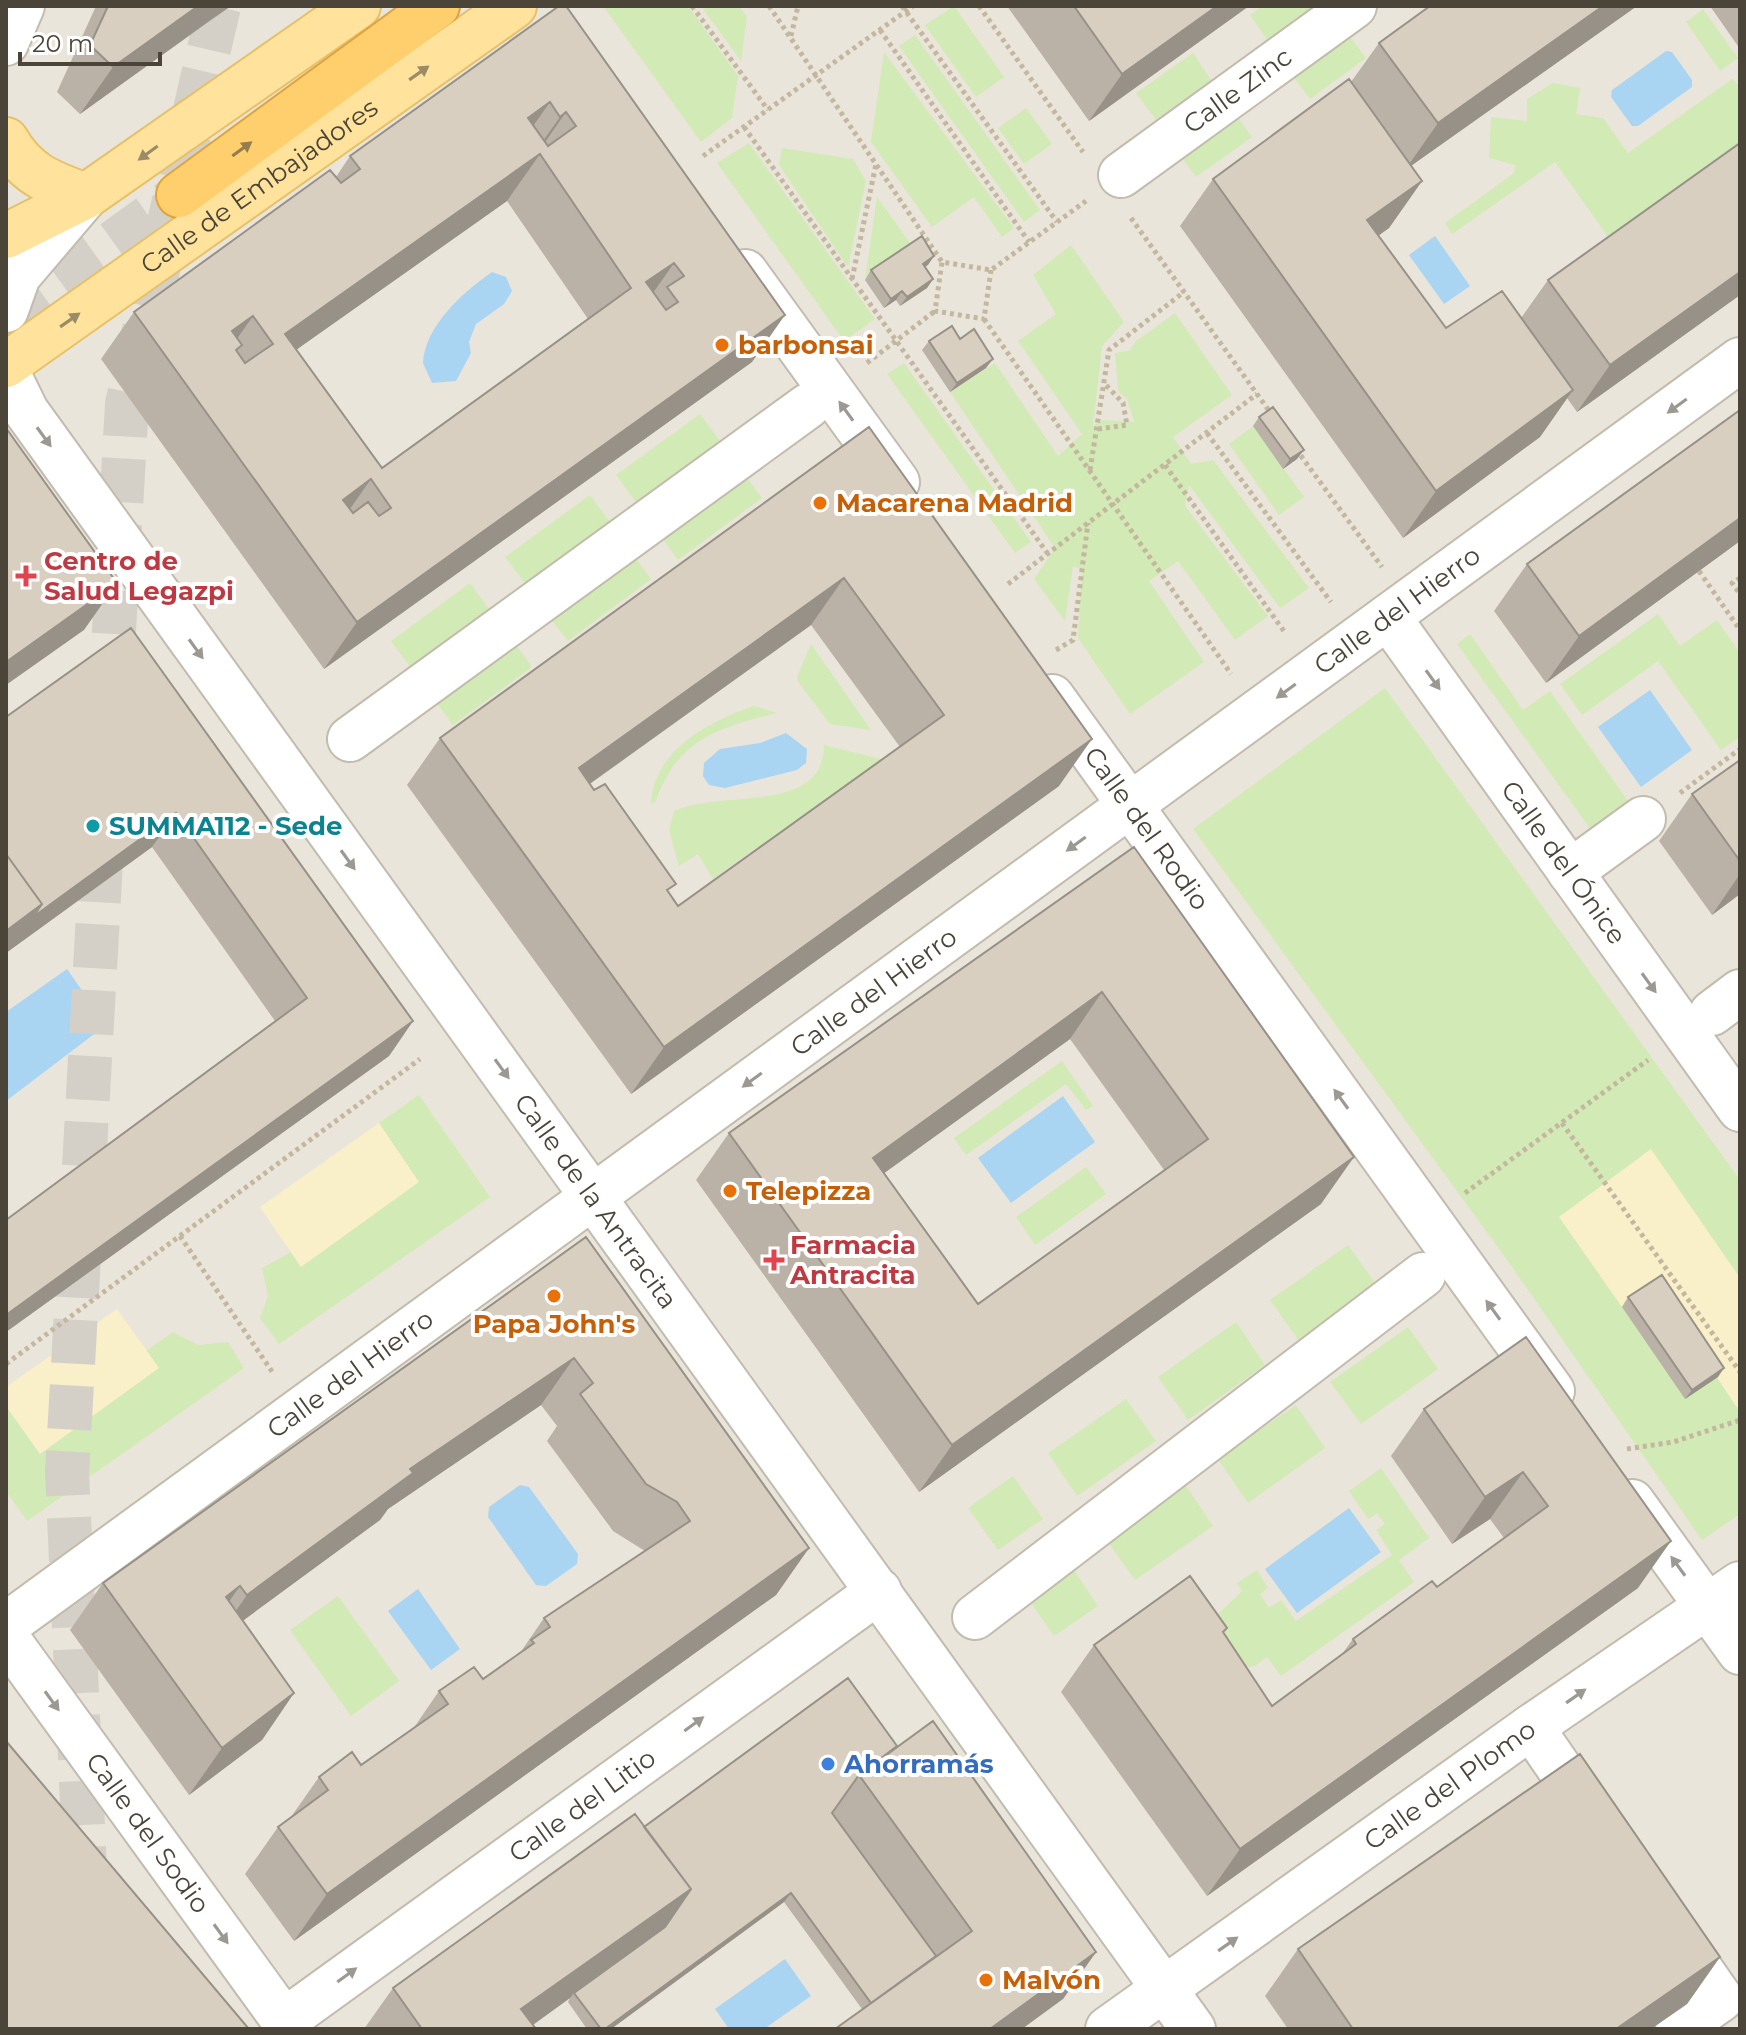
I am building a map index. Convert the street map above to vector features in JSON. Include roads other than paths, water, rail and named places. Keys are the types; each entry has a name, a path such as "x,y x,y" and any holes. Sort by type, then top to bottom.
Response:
{"highway":[{"path":"179,195 437,6"}],"main road":[{"path":"6,236 86,196 358,6"},
{"name":"Calle de Embajadores","path":"6,368 514,6"},
{"path":"6,140 20,163 50,183 86,196"}],"street":[{"path":"6,43 22,6"},
{"name":"Calle Zinc","path":"1114,180 1354,6"},
{"path":"6,310 18,276 86,196"},
{"path":"720,236 923,519"},
{"name":"Calle del Hierro","path":"10,1615 594,1195 1740,360"},
{"name":"Calle de la Antracita","path":"6,368 26,411 291,783 594,1195 1193,2029"},
{"path":"350,739 808,406"},
{"name":"Calle del Ónice","path":"1388,617 1740,1109"},
{"name":"Calle del Rodio","path":"1041,655 1130,805 1574,1422"},
{"path":"1570,872 1643,819"},
{"path":"975,1617 1423,1275"},
{"path":"1619,1461 1724,1595 1740,1652"},
{"name":"Calle del Litio","path":"287,2025 879,1591"},
{"name":"Calle del Plomo","path":"1108,2029 1531,1727 1724,1595"},
{"name":"Calle del Sodio","path":"10,1615 287,2025"},
{"path":"1531,1727 1614,1847"},
{"path":"1650,1897 1721,1999 1678,2029"}],"water":[{"path":"1666,51 1672,52 1692,80 1692,87 1638,126 1632,126 1611,97 1612,90"},
{"path":"1435,236 1470,286 1444,304 1409,255"},
{"path":"492,272 506,277 512,291 504,304 476,324 469,342 471,353 456,381 432,383 423,363 425,349 438,323 469,289"},
{"path":"1650,690 1692,750 1641,787 1598,727"},
{"path":"786,733 807,749 806,763 797,770 725,788 709,785 703,776 704,763 720,749 760,743"},
{"path":"67,969 106,1025 6,1101 6,1012"},
{"path":"1063,1096 1095,1142 1011,1203 978,1158"},
{"path":"520,1485 529,1487 578,1554 577,1564 546,1586 536,1585 488,1517 489,1507"},
{"path":"1349,1508 1381,1552 1297,1613 1265,1569"},
{"path":"418,1589 460,1649 431,1670 388,1611"},
{"path":"785,1959 811,1996 764,2029 729,2029 715,2009"}],"tunnel":[{"path":"110,700 127,404 219,6"},
{"path":"6,319 179,195"},
{"path":"86,1891 67,1473 103,825"}],"place":[{"name":"barbonsai","path":"722,345"},
{"name":"Macarena Madrid","path":"820,503"},
{"name":"Centro de Salud Legazpi","path":"26,576"},
{"name":"SUMMA112 - Sede","path":"93,826"},
{"name":"Telepizza","path":"730,1191"},
{"name":"Farmacia Antracita","path":"774,1260"},
{"name":"Papa John's","path":"554,1296"},
{"name":"Ahorramás","path":"828,1764"},
{"name":"Malvón","path":"986,1980"}]}
